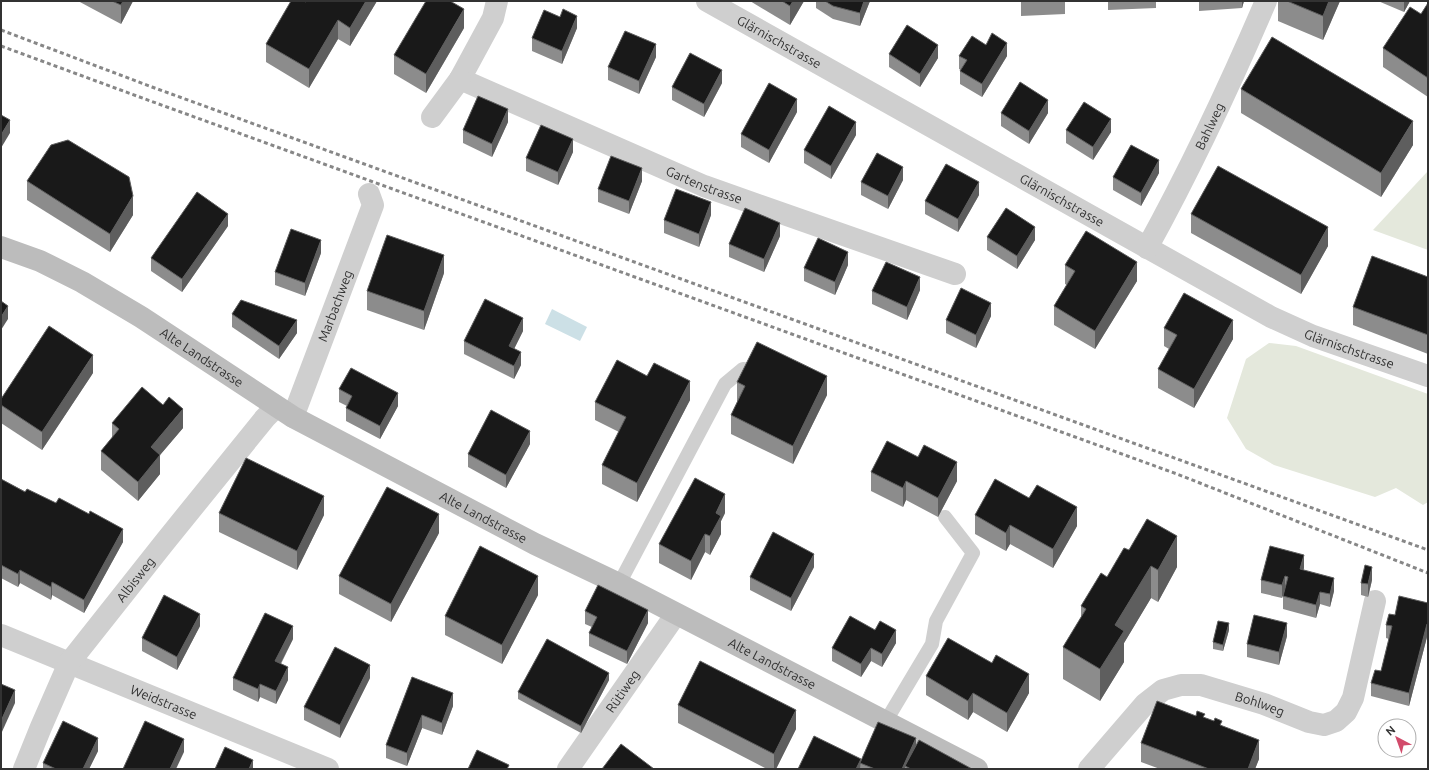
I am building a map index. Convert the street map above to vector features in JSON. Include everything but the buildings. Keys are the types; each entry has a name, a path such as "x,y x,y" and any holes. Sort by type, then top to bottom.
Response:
{"main road":[{"name":"Alte Landstrasse","path":"1,247 40,261 82,282 141,317 284,412 535,544 619,584 977,769"}],"street":[{"path":"432,117 460,79 492,18 497,1"},
{"name":"Glärnischstrasse","path":"707,1 1271,317 1313,336 1428,376"},
{"name":"Bahlweg","path":"1147,248 1196,152 1247,45 1266,1"},
{"name":"Gartenstrasse","path":"460,79 704,186 955,274"},
{"name":"Marbachweg","path":"284,412 373,205 369,194"},
{"name":"Albisweg","path":"24,769 70,663 265,418 284,412"},
{"name":"Bohlweg","path":"1089,769 1145,704 1163,690 1181,685 1201,685 1264,704 1309,722 1324,725 1336,721 1346,712 1353,698 1375,601"},
{"name":"Rütiweg","path":"568,769 676,614"},
{"name":"Weidstrasse","path":"1,635 328,769"}],"lane":[{"path":"619,584 725,384 742,369 752,370"},
{"path":"886,721 932,644 936,621 973,553 945,517"}],"shaded area":[{"path":"1428,171 1428,250 1373,230"},
{"path":"552,309 587,327 580,341 545,324"},
{"path":"1269,343 1296,346 1428,394 1428,502 1423,505 1396,488 1375,497 1274,465 1246,449 1227,418 1246,359"}],"railway":[{"path":"1,30 152,87 1428,550"},
{"path":"1,46 1177,474 1428,573"}]}
